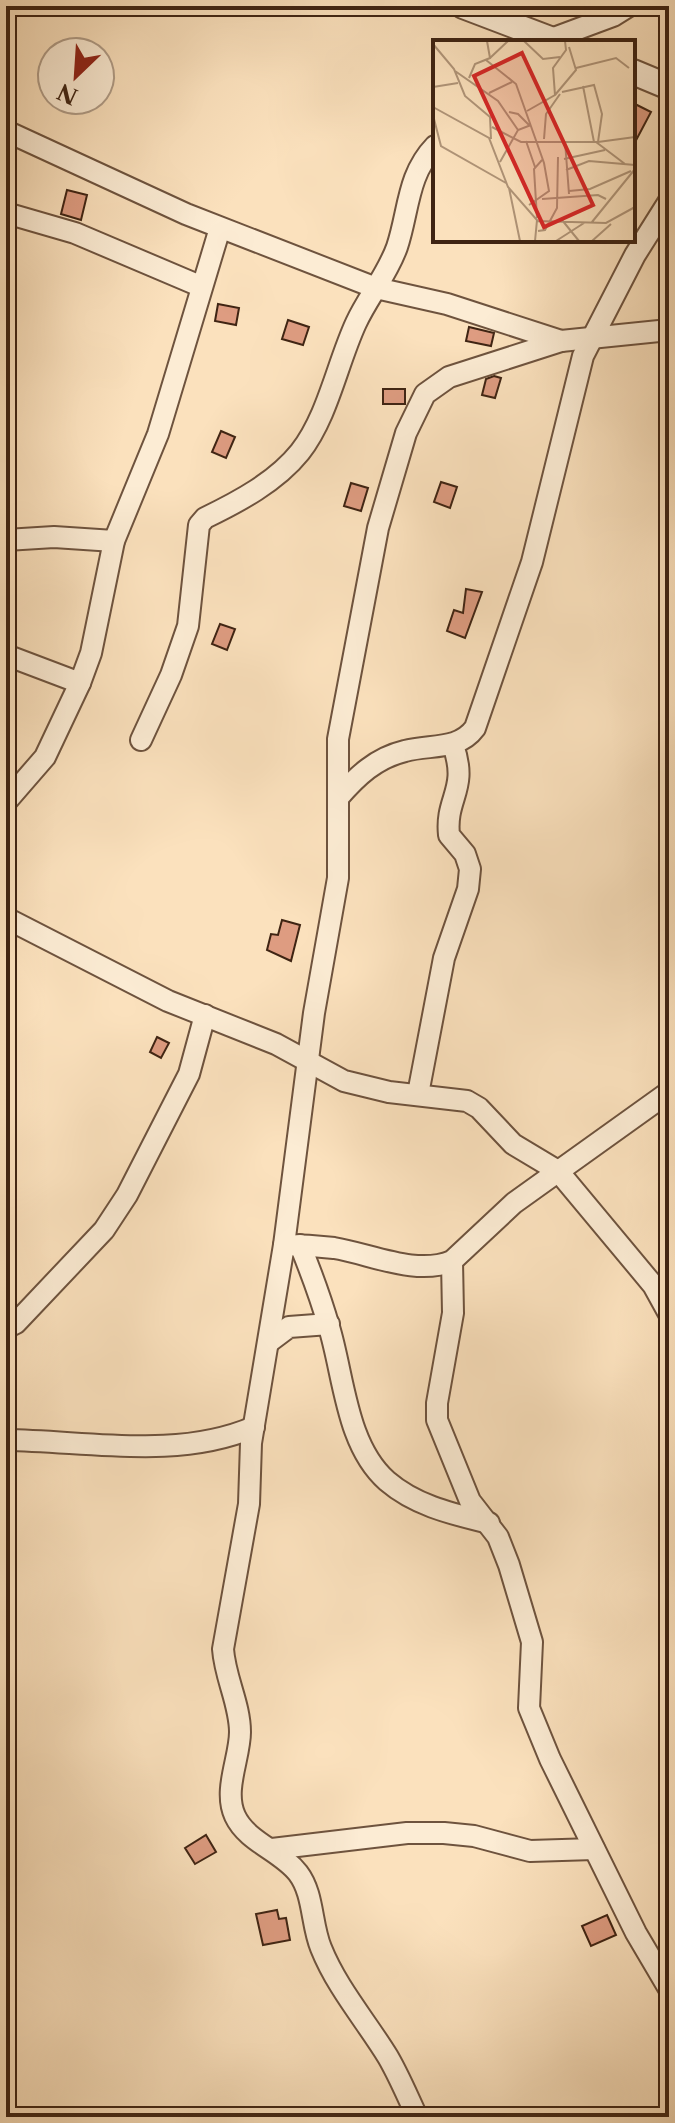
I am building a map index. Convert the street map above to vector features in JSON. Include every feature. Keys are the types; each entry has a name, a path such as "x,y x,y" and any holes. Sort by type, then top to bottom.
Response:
{"street":[{"path":"463,6 547,40"},
{"path":"556,40 629,6"},
{"path":"635,73 669,87"},
{"path":"6,131 220,228 376,288 447,304 561,341"},
{"path":"141,740 171,675 188,626 199,525 205,518 271,480 300,452 319,416 357,321 398,245 414,176 433,149"},
{"path":"338,798 358,775 376,762 403,751 453,745 467,739 475,728 532,562 583,356 635,255 669,201"},
{"path":"6,213 75,233 200,286"},
{"path":"6,802 45,757 80,683 91,653 114,541 158,434 200,286 220,228"},
{"path":"417,2117 387,2056 337,1981 320,1946 310,1899 298,1873 272,1849 250,1835 235,1816 231,1795 240,1735 239,1717 224,1672 223,1649 249,1504 254,1427 269,1342 292,1245 307,1058 338,878 338,739 378,528 414,414 425,394 449,377 561,341 669,330"},
{"path":"6,540 54,537 114,541"},
{"path":"6,655 80,683"},
{"path":"418,1094 444,958 468,889 470,869 465,854 449,835 448,826 461,779 453,745"},
{"path":"6,918 168,1001 307,1058 366,1089 467,1101 486,1115 513,1144 558,1171 653,1285 669,1314"},
{"path":"6,1328 16,1323 83,1254 127,1195 189,1074 205,1015"},
{"path":"292,1245 416,1265 442,1266 452,1261 514,1203 669,1092"},
{"path":"292,1245 329,1324 348,1404 363,1448 386,1480 433,1508 489,1523"},
{"path":"452,1261 453,1313 435,1412 470,1501 489,1523 509,1565 532,1642 529,1708 594,1849 636,1933 669,1989"},
{"path":"269,1342 289,1327 329,1324"},
{"path":"6,1440 181,1446 225,1439 254,1427"},
{"path":"272,1849 432,1833 474,1836 530,1851 594,1849"}],"building":[{"path":"635,104 651,112 635,142"},
{"path":"67,190 87,195 81,220 61,214"},
{"path":"218,304 239,308 236,325 215,321"},
{"path":"288,320 309,327 303,345 282,339"},
{"path":"469,327 494,333 491,346 466,341"},
{"path":"494,376 501,378 495,398 482,395 486,379"},
{"path":"383,389 405,389 405,404 383,404"},
{"path":"221,431 235,437 226,458 212,452"},
{"path":"441,482 457,487 450,508 434,502"},
{"path":"351,483 368,488 361,511 344,506"},
{"path":"466,589 482,592 465,638 447,631 454,610 463,613"},
{"path":"220,624 235,629 227,650 212,644"},
{"path":"282,920 300,925 291,961 267,950 271,934 278,935"},
{"path":"157,1037 169,1043 161,1058 150,1052"},
{"path":"206,1835 216,1852 195,1864 185,1848"},
{"path":"277,1910 279,1919 286,1918 290,1940 263,1945 256,1914"},
{"path":"607,1915 616,1935 591,1946 582,1926"}]}
